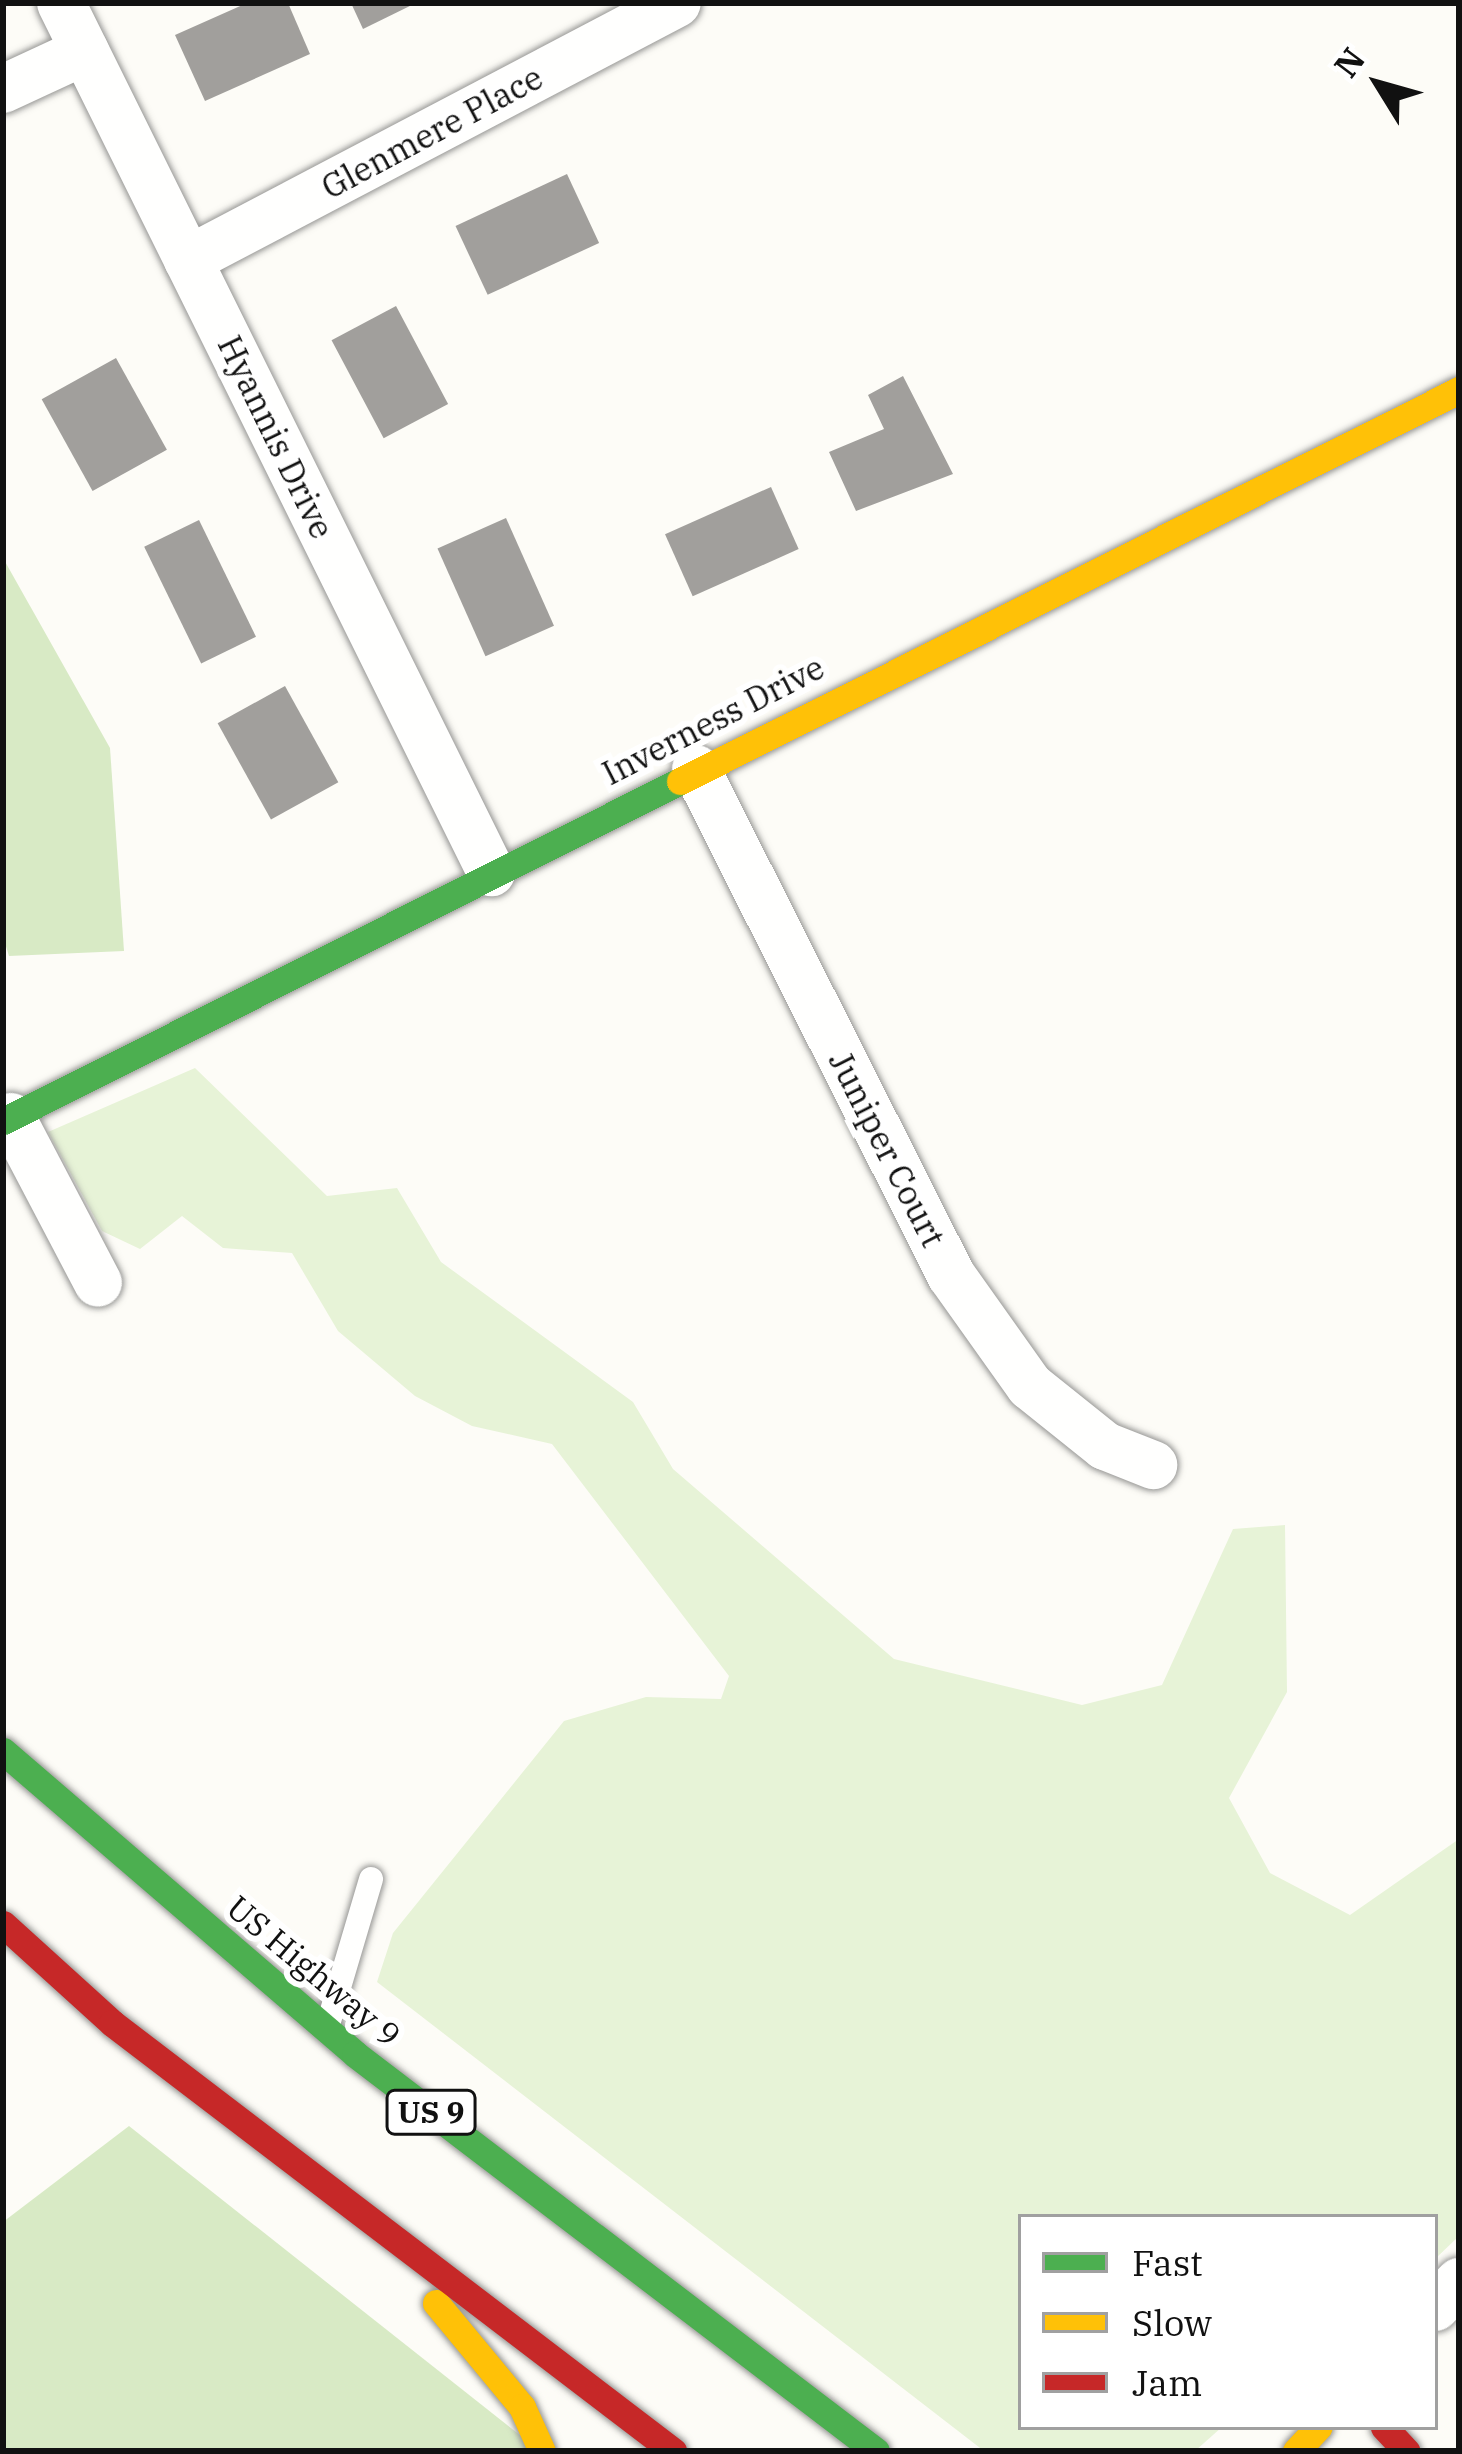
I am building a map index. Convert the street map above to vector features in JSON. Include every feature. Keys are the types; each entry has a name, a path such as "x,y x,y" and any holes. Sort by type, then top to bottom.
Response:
{"main road":[{"name":"Inverness Drive","path":"7,1119 696,769 1459,390"},
{"name":"US Highway 9","path":"3,1751 326,2030 876,2451"},
{"path":"3,1924 112,2023 673,2451"},
{"path":"338,2192 484,2358 542,2451"}],"street":[{"name":"Hyannis Drive","path":"61,3 491,872"},
{"name":"Glenmere Place","path":"188,260 677,3"},
{"path":"3,88 85,51"},
{"name":"Juniper Court","path":"696,769 951,1275 1030,1386 1106,1446 1153,1465"},
{"path":"7,1119 98,1283"}],"lane":[{"path":"326,2030 371,1879"}],"green space":[{"path":"3,558 110,748 124,951 9,956 3,937"},
{"path":"195,1068 327,1196 397,1188 441,1262 633,1402 673,1469 894,1659 1082,1705 1162,1685 1233,1529 1285,1525 1287,1692 1229,1798 1270,1873 1350,1915 1459,1839 1459,2236 1438,2256 1438,2214 1018,2214 1018,2430 1219,2430 1195,2451 984,2451 377,1982 393,1933 564,1721 646,1697 721,1699 729,1676 552,1444 472,1426 415,1396 338,1331 292,1253 223,1248 182,1216 140,1249 102,1231 48,1132"},
{"path":"129,2126 540,2451 3,2451 3,2222"}],"building":[{"path":"247,3 288,3 310,54 205,101 175,35"},
{"path":"351,3 416,3 363,29"},
{"path":"567,174 599,243 488,295 456,226"},
{"path":"396,306 448,404 384,438 332,340"},
{"path":"116,358 167,450 93,491 42,399"},
{"path":"903,376 953,474 856,511 829,452 884,429 868,395"},
{"path":"771,487 799,549 693,596 665,534"},
{"path":"506,518 554,626 485,656 437,549"},
{"path":"199,520 256,637 201,664 144,547"},
{"path":"285,686 338,782 271,820 218,723"}],"traffic: fast":[{"path":"3,1121 680,781"},
{"path":"3,1751 355,2054 876,2451"}],"traffic: slow":[{"path":"680,781 1459,390"},
{"path":"436,2303 522,2407 542,2451"},
{"path":"1296,2451 1315,2430"}],"traffic: jam":[{"path":"3,1924 112,2023 673,2451"},
{"path":"1387,2430 1406,2451"}]}
